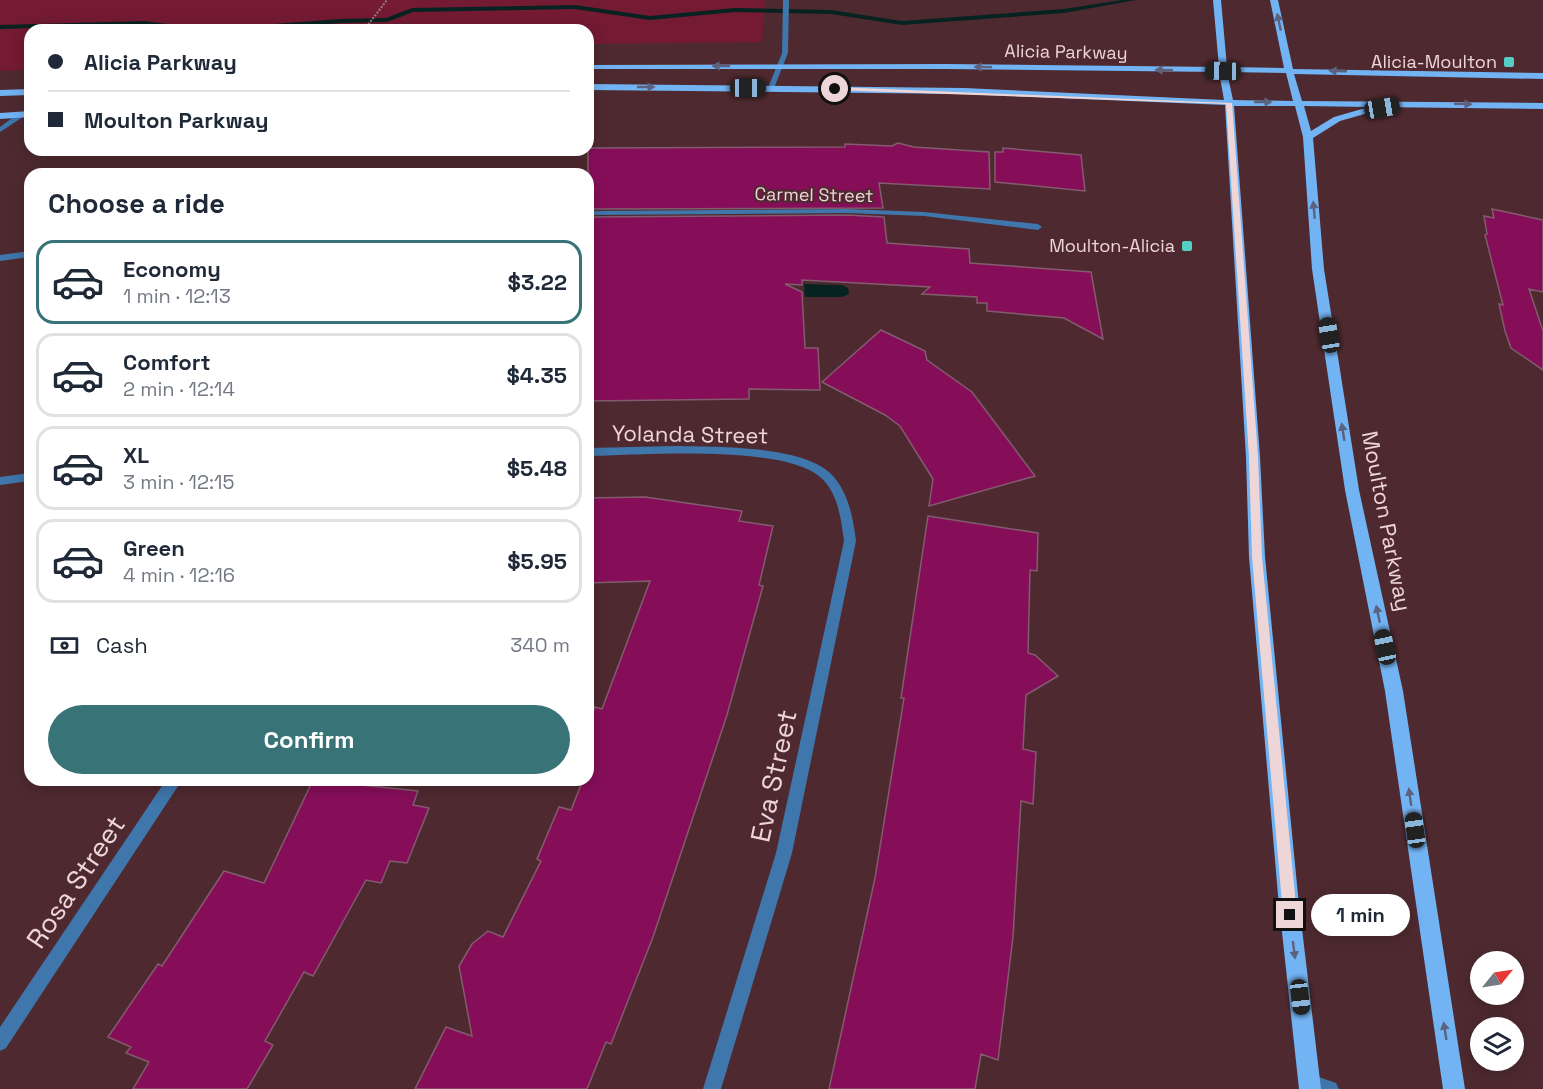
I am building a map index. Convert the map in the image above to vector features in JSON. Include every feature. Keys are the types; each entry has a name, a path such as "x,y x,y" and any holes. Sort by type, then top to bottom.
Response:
{"main road":[{"path":"1217,0 1223,71 1229,103 1253,457 1257,557 1287,883 1317,1087"},
{"name":"Moulton Parkway","path":"1274,0 1289,70 1308,137 1318,269 1352,490 1394,692 1454,1089"},
{"name":"Alicia Parkway","path":"594,67 779,65 1289,70 1543,76"},
{"name":"Alicia Parkway","path":"594,87 964,91 1229,103 1543,105"},
{"path":"0,93 24,92"},
{"path":"1308,137 1337,119 1358,112 1405,104"},
{"path":"0,116 24,115"}],"street":[{"path":"771,88 785,53 786,0"},
{"path":"0,130 24,116"},
{"name":"Carmel Street","path":"594,213 847,211 924,214 1038,227"},
{"path":"0,258 24,255"},
{"name":"Yolanda Street","path":"594,452 760,452 795,458 824,474"},
{"name":"Eva Street","path":"712,1089 784,852 850,541 846,506 824,474"},
{"path":"0,481 24,478"},
{"name":"Rosa Street","path":"0,1042 171,786"}],"path":[{"path":"369,24 387,0"}],"shaded area":[{"path":"0,0 765,0 762,42 594,44 594,24 24,24 24,70 0,71"}],"water":[{"path":"804,284 842,285 848,288 849,294 842,297 805,297"}],"building":[{"path":"898,143 914,147 989,152 990,189 879,183 883,208 594,209 594,168 588,168 588,156 594,156 594,148 845,147 845,144 892,146"},
{"path":"1003,148 1081,155 1085,191 995,182 995,152 1003,152"},
{"path":"1492,209 1543,220 1543,292 1529,289 1543,331 1543,370 1511,348 1505,331 1499,304 1503,305 1485,235 1487,234 1484,216 1494,218"},
{"path":"847,215 884,217 887,243 969,249 970,263 1091,272 1103,339 1064,318 987,311 987,303 977,303 977,297 922,294 930,287 802,280 802,285 785,284 802,292 805,348 818,348 820,390 749,389 749,399 594,401 594,217"},
{"path":"881,330 925,351 927,360 972,392 1035,476 929,506 933,479 900,426 885,415 822,382"},
{"path":"645,497 742,511 739,521 773,526 759,585 763,586 727,715 653,937 611,1044 606,1042 587,1089 415,1089 446,1027 472,1036 459,966 472,944 488,931 503,937 541,861 537,859 559,807 571,810 581,786 594,786 594,709 595,707 602,709 650,581 594,583 594,498"},
{"path":"928,516 1038,533 1037,571 1030,570 1028,653 1035,655 1058,676 1026,695 1023,749 1036,752 1033,804 1021,801 1013,937 998,1060 981,1054 975,1089 829,1089 875,878 904,698 901,698"},
{"path":"310,786 370,786 418,791 413,805 429,808 407,863 390,861 381,883 366,880 313,976 304,972 265,1041 273,1045 247,1089 133,1089 149,1062 126,1053 131,1047 108,1037 158,964 162,966 224,871 264,883"}],"waterway":[{"path":"300,24 387,20 412,10 575,7 650,18 735,10 831,12 902,23 1064,11 1133,0"},
{"path":"108,24 152,24"},
{"path":"0,27 24,26"}],"place":[{"name":"Alicia-Moulton","path":"1509,62"},
{"name":"Moulton-Alicia","path":"1187,246"}],"route":[{"path":"835,89 964,91 1229,103 1239,279 1253,457 1257,557 1290,915"}]}
